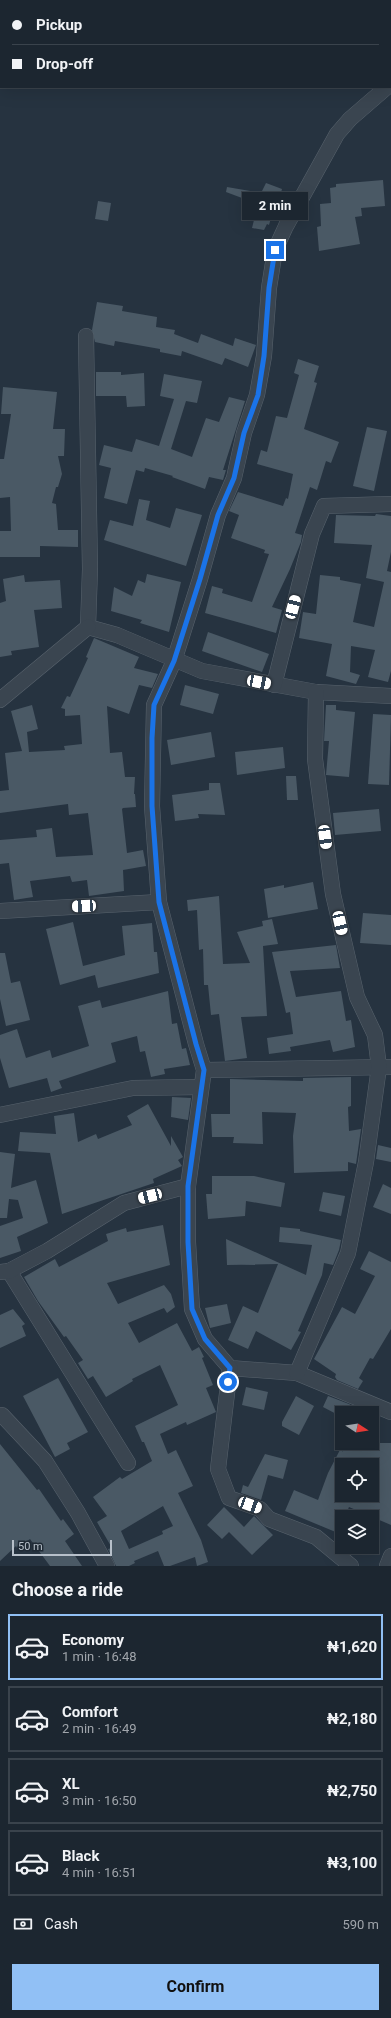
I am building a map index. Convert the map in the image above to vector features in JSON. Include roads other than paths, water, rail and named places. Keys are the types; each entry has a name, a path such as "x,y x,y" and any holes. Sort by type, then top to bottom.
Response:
{"street":[{"path":"385,88 350,119 337,134 286,226 275,250 269,288 264,356 258,395 244,433 234,478 218,515 200,579 174,661 154,705 152,806 159,902 204,1070 188,1186 188,1242 192,1309 205,1339 230,1368 297,1373 391,1412"},
{"path":"0,700 88,627 90,569 86,336"},
{"path":"274,685 312,534 324,506 391,504"},
{"path":"88,627 117,635 174,661 202,671 316,692 391,696"},
{"path":"297,1373 348,1253 385,1067 375,1035 357,997 333,894 315,759 316,692"},
{"path":"0,911 159,902"},
{"path":"204,1070 385,1067"},
{"path":"0,1115 133,1088 201,1087"},
{"path":"128,1463 4,1272 47,1251 124,1203 188,1186"},
{"path":"230,1368 218,1469 229,1498 260,1509 269,1519 316,1537 351,1566"},
{"path":"2,1415 45,1461 78,1513 107,1566"},
{"path":"386,1566 391,1556"}]}
